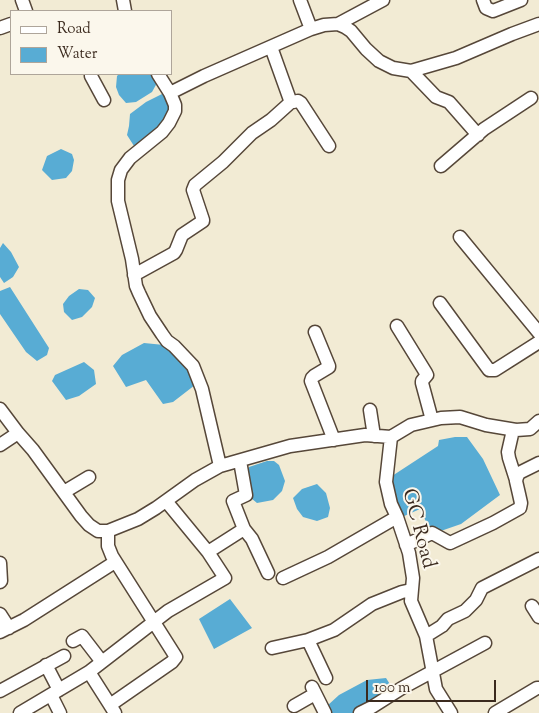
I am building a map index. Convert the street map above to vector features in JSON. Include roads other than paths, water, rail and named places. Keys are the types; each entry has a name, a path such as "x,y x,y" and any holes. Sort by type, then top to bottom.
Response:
{"street":[{"path":"300,0 311,29"},
{"path":"170,93 311,29 324,25 338,24 383,0"},
{"path":"483,0 486,8 493,11 521,0"},
{"path":"338,24 351,31 366,49 379,60 393,68 411,71 456,58 539,24"},
{"path":"271,47 292,102"},
{"path":"411,71 436,97 449,102 478,135"},
{"path":"91,75 104,100"},
{"path":"159,75 170,93 175,108 169,123 162,132 130,158 121,170 118,180 118,201 138,293 156,327 167,341 193,366 202,389 220,466"},
{"path":"441,166 478,135 531,98"},
{"path":"134,275 174,253 182,235 204,220 193,190 195,185 223,162 252,133 292,102 300,103 329,146"},
{"path":"460,237 534,318 539,334"},
{"path":"440,303 489,370 494,370 539,342"},
{"path":"397,326 427,375 422,383 432,420"},
{"path":"315,332 329,366 314,376 311,381 334,440"},
{"path":"0,410 33,450 81,516 98,531 108,531 138,519 195,480 220,466 290,446 365,435 391,437 411,425 442,418 460,417 486,425 513,430 530,429 539,421"},
{"path":"370,410 374,436"},
{"path":"406,545 432,533 450,543 520,508 521,503 508,452 513,430"},
{"path":"0,445 18,433"},
{"name":"GC Road","path":"391,437 386,482 391,504 409,553 413,578 411,601 426,636 436,689 451,713"},
{"path":"240,461 246,495 233,502 244,529 252,539 268,573"},
{"path":"516,480 519,474 539,463"},
{"path":"64,492 89,477"},
{"path":"24,712 89,672 168,611 225,578 208,552 166,501"},
{"path":"284,578 341,550 397,517"},
{"path":"208,552 244,529"},
{"path":"89,672 113,709 172,662 176,656 115,562 108,546 108,531"},
{"path":"426,636 442,626 448,619 465,611 476,600 482,588 539,559"},
{"path":"0,614 5,630 115,562"},
{"path":"0,563 2,581 0,582"},
{"path":"272,648 308,640 334,630 372,604 412,590"},
{"path":"72,641 82,636 102,662"},
{"path":"308,640 326,678"},
{"path":"360,713 485,643"},
{"path":"0,690 64,656"},
{"path":"46,665 60,713"},
{"path":"495,713 539,688"},
{"path":"294,706 314,690 324,713"}],"water":[{"path":"153,75 157,83 152,92 136,102 126,103 119,95 116,87 117,76"},
{"path":"162,94 171,97 174,109 145,145 134,146 127,135 130,114 146,102"},
{"path":"61,149 72,154 74,160 72,171 66,178 52,180 42,170 47,156"},
{"path":"3,243 11,252 19,267 13,277 4,283 0,277 0,248"},
{"path":"10,287 49,348 47,355 37,361 26,352 0,314 0,291"},
{"path":"79,289 88,290 95,298 92,307 82,317 72,320 64,312 63,304 69,296"},
{"path":"144,343 164,345 187,368 195,385 173,402 163,404 146,380 126,387 113,366 122,355"},
{"path":"84,362 94,370 96,384 79,396 66,400 52,381 55,375"},
{"path":"467,437 483,459 500,495 461,524 435,533 429,528 420,509 402,517 397,513 389,478 438,446 439,440"},
{"path":"267,461 274,461 279,465 285,481 282,491 273,500 257,503 251,498 245,475 249,467"},
{"path":"317,484 326,493 330,508 328,517 317,521 303,517 297,509 293,498 302,489"},
{"path":"230,599 252,628 214,649 199,619"},
{"path":"386,678 393,689 380,700 354,713 328,713 327,706 339,695 367,680"}]}
